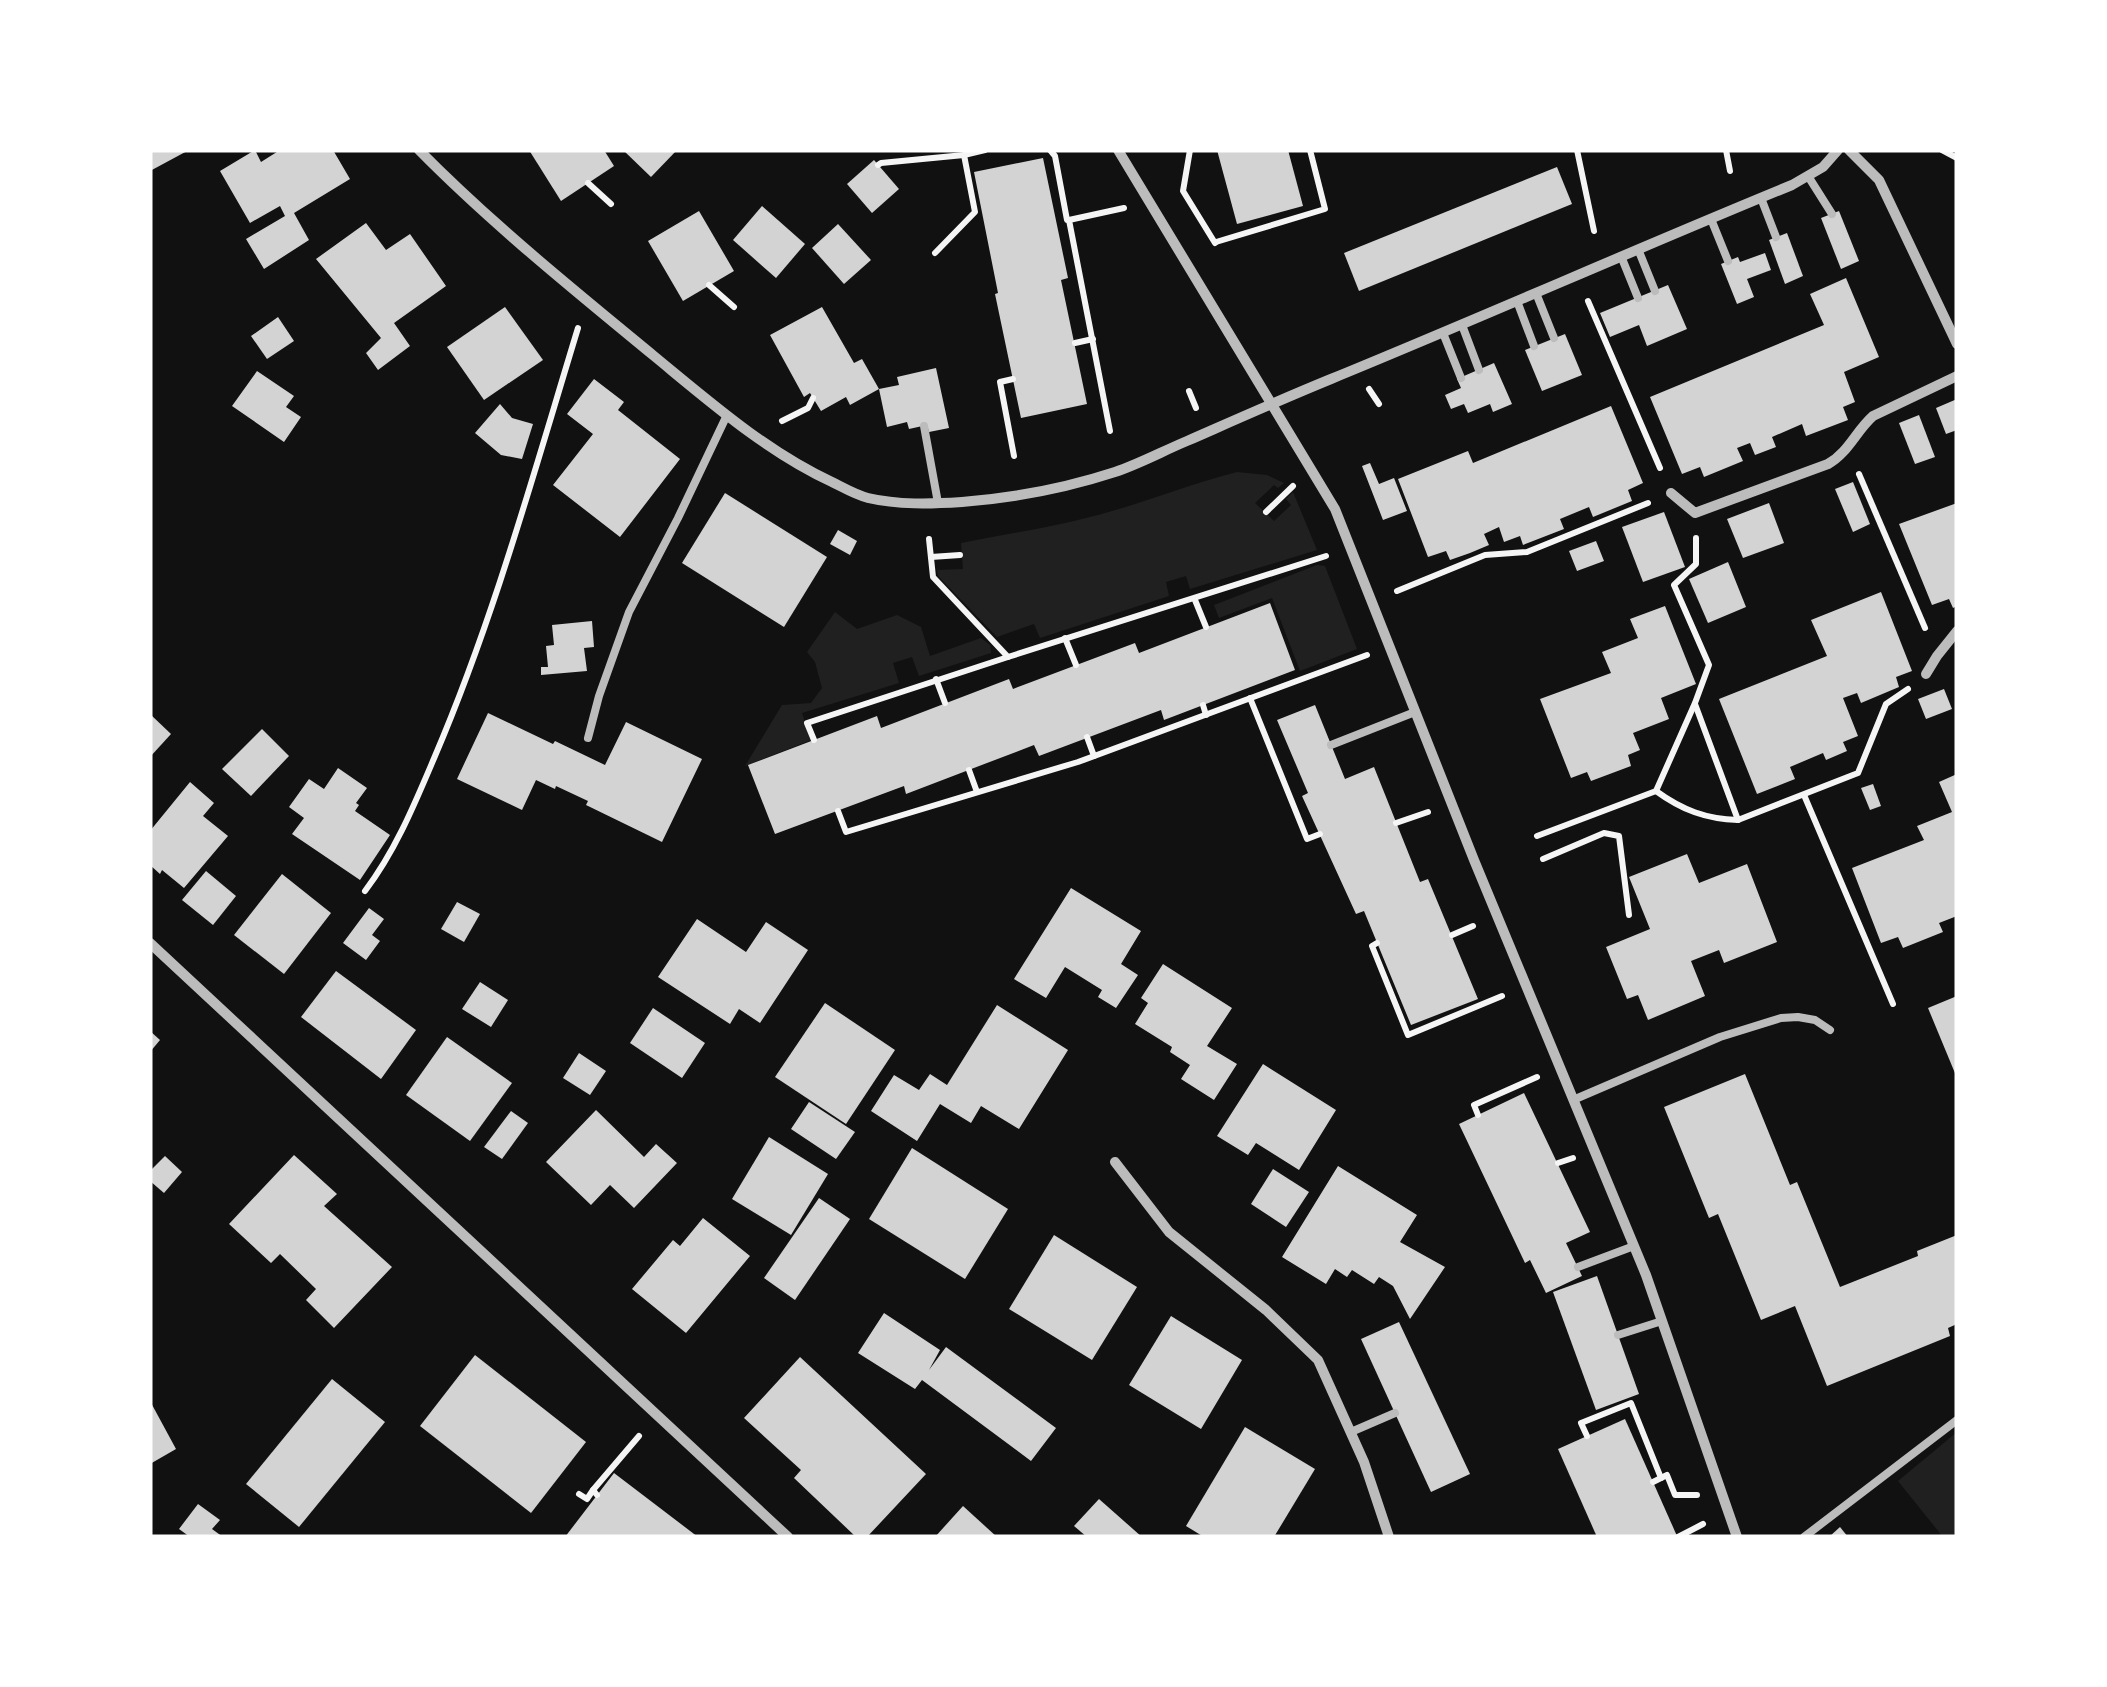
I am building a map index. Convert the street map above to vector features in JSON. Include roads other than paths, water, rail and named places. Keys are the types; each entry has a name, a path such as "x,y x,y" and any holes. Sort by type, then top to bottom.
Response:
{"street":[{"path":"419,150 586,301 780,454 865,498 938,503 986,500 1118,471 1761,198 1823,167 1838,150"},
{"path":"1118,150 1335,509 1634,1246 1737,1537"},
{"path":"1849,150 1879,180 1957,344"},
{"path":"1671,493 1696,513 1828,464 1841,456 1873,416 1957,376"},
{"path":"1926,674 1957,631"},
{"path":"150,943 788,1537"},
{"path":"1115,1162 1169,1232 1266,1310 1318,1360 1364,1462 1389,1537"}],"lane":[{"path":"1808,176 1832,214"},
{"path":"1761,198 1776,237"},
{"path":"1710,219 1728,261"},
{"path":"1638,248 1655,291"},
{"path":"1621,256 1638,298"},
{"path":"1536,292 1554,338"},
{"path":"1517,301 1534,346"},
{"path":"1462,326 1479,370"},
{"path":"1443,333 1461,378"},
{"path":"588,738 628,612 727,415"},
{"path":"924,426 938,503"},
{"path":"1330,744 1415,712"},
{"path":"1573,1100 1770,1021 1798,1017 1815,1020 1830,1030"},
{"path":"1578,1267 1634,1246"},
{"path":"1618,1335 1662,1321"},
{"path":"1351,1432 1395,1413"},
{"path":"1804,1537 1957,1420"}]}
